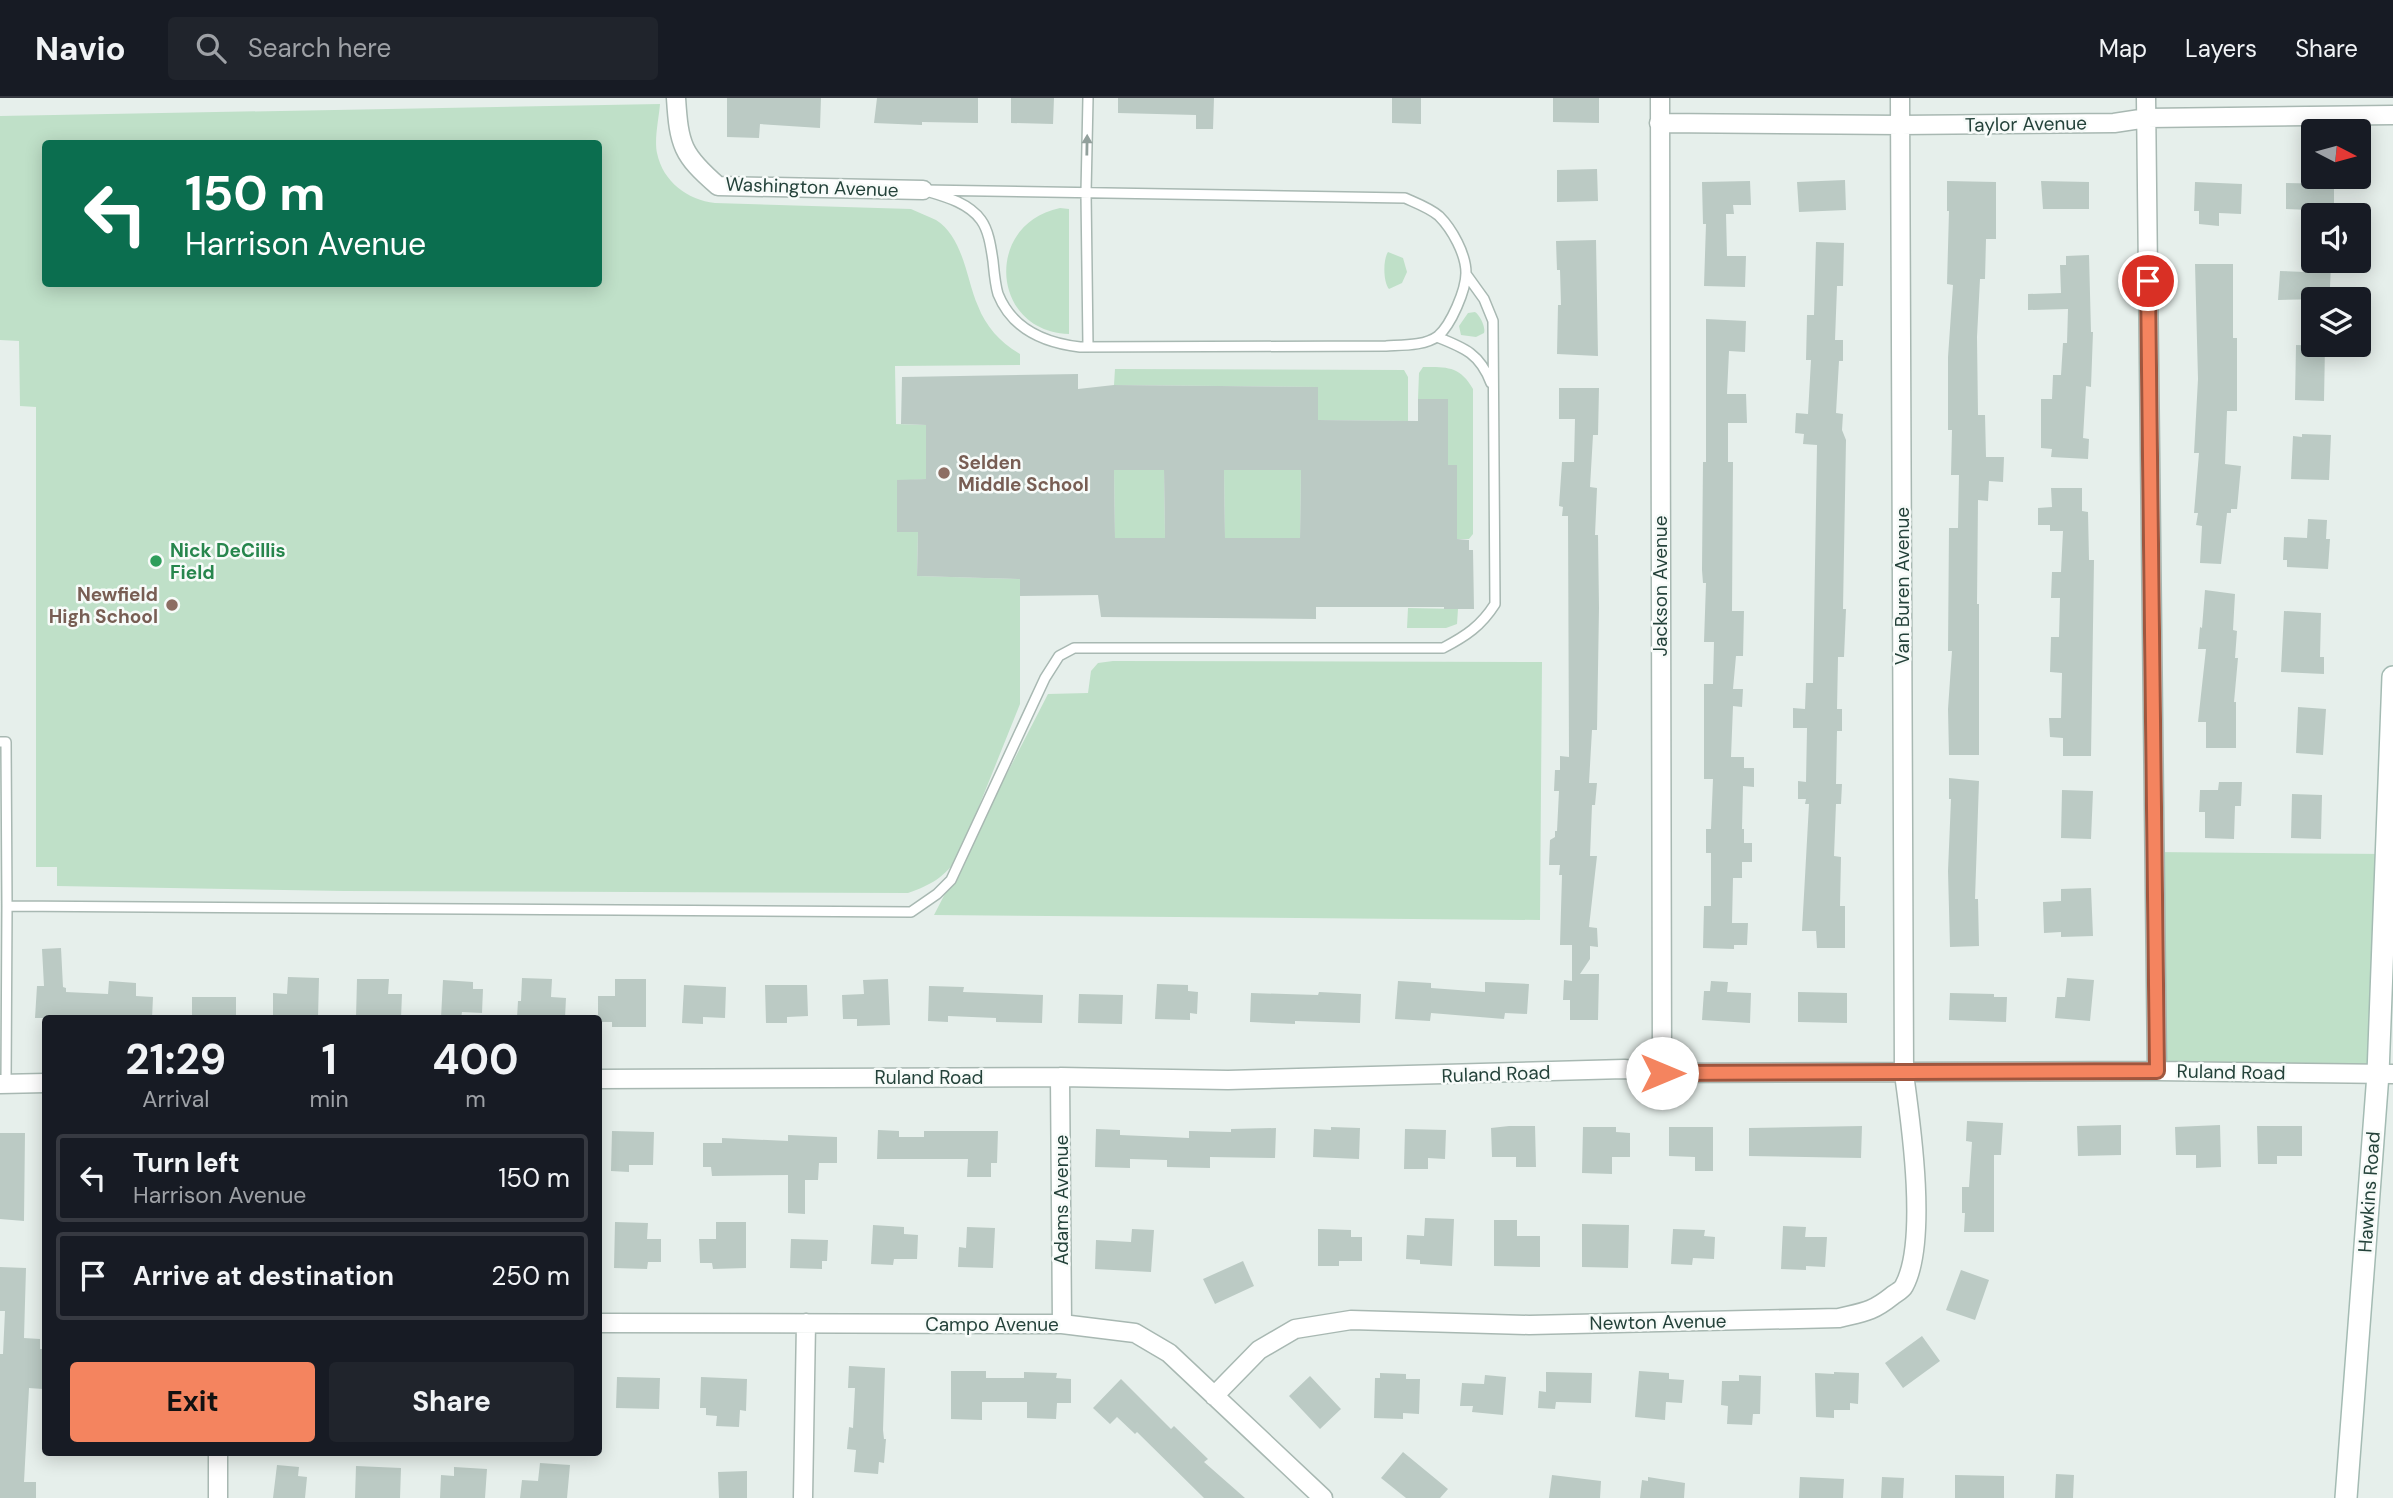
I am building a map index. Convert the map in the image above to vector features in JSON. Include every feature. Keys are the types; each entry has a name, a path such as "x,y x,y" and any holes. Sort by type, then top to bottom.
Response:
{"street":[{"name":"Washington Avenue","path":"676,98 678,134 693,164 718,186 923,190"},
{"name":"Jackson Avenue","path":"1660,98 1662,1073"},
{"name":"Van Buren Avenue","path":"1900,98 1904,1074"},
{"path":"2147,98 2157,1071"},
{"name":"Taylor Avenue","path":"1659,123 2114,123 2147,118 2393,115"},
{"name":"Hawkins Road","path":"2346,1498 2386,1074 2393,677"},
{"name":"Ruland Road","path":"602,1079 1060,1077 1228,1080 1624,1069 1662,1073 2157,1071 2386,1074"},
{"name":"Newton Avenue","path":"1214,1396 1259,1350 1294,1329 1351,1320 1529,1325 1839,1318 1875,1310 1903,1288 1914,1255 1916,1197 1913,1143 1904,1074"},
{"name":"Adams Avenue","path":"1060,1077 1062,1324"},
{"path":"3,1083 42,1083"},
{"name":"Campo Avenue","path":"602,1323 1062,1324 1135,1333 1169,1353 1323,1498"},
{"path":"803,1498 806,1323"},
{"path":"218,1456 218,1498"}],"lane":[{"path":"1088,98 1088,346"},
{"path":"7,906 911,912 937,894 951,880 1045,678 1059,656 1074,648 1443,648 1467,636 1484,621 1495,604 1493,321 1485,299 1466,274 1451,229 1437,214 1405,198 923,190"},
{"path":"923,190 949,198 982,220 989,239 998,293 1013,318 1032,334 1057,345 1416,344 1437,337 1449,322 1459,302 1466,274"},
{"path":"1437,337 1468,349 1486,368 1494,390"},
{"path":"0,742 6,742 7,906 3,1083"},
{"path":"0,825 6,834"}],"green space":[{"path":"660,104 656,141 660,163 678,188 695,198 715,203 911,209 936,220 953,237 985,321 1000,340 1020,354 1020,365 895,366 896,424 926,425 926,479 897,481 897,531 918,532 917,576 1020,579 1020,704 959,856 937,879 908,893 344,891 57,886 57,867 36,867 36,407 20,406 19,341 0,340 0,116"},
{"path":"1060,208 1069,209 1069,334 1043,329 1024,316 1012,297 1006,276 1008,254 1018,234 1035,218"},
{"path":"1388,252 1403,258 1407,272 1402,283 1389,289 1384,270"},
{"path":"1475,312 1482,322 1484,333 1476,337 1461,335 1459,326 1468,313"},
{"path":"1423,367 1452,369 1463,376 1473,389 1473,534 1469,539 1457,539 1457,465 1448,465 1448,400 1418,399 1419,373"},
{"path":"1115,369 1404,370 1408,377 1408,421 1318,420 1318,387 1114,385"},
{"path":"1114,470 1164,470 1165,538 1115,538"},
{"path":"1224,470 1301,470 1300,538 1225,538"},
{"path":"1408,608 1458,609 1457,624 1446,628 1407,628"},
{"path":"1542,662 1540,920 934,915 1048,694 1088,693 1091,671 1098,663"},
{"path":"2154,852 2387,854 2378,1074 2157,1071"}],"building":[{"path":"727,98 821,98 820,128 760,124 759,138 727,137"},
{"path":"877,98 978,98 978,123 874,123"},
{"path":"1011,98 1054,98 1053,124 1011,123"},
{"path":"1118,98 1214,98 1213,129 1196,129 1196,115 1118,113"},
{"path":"1392,98 1421,98 1421,124 1392,123"},
{"path":"1553,98 1599,98 1599,123 1553,122"},
{"path":"1597,169 1598,201 1557,202 1557,170"},
{"path":"1845,180 1846,210 1799,212 1797,182"},
{"path":"1750,181 1751,205 1733,205 1734,214 1726,214 1727,256 1746,256 1745,287 1704,286 1706,224 1703,224 1702,182"},
{"path":"1947,181 1996,182 1996,239 1986,239 1985,279 1980,279 1977,337 1978,415 1985,415 1986,457 2004,457 2003,482 1989,481 1988,501 1978,500 1979,755 1949,755 1948,709 1952,651 1948,651 1949,528 1958,528 1959,475 1951,475 1952,430 1948,430 1948,357 1953,285 1947,284"},
{"path":"2041,181 2089,182 2089,209 2043,209"},
{"path":"2195,182 2242,184 2241,214 2219,213 2219,226 2199,224 2199,211 2194,211"},
{"path":"2286,183 2301,183 2301,189 2334,189 2334,203 2301,203 2301,210 2286,209"},
{"path":"1596,240 1598,356 1557,354 1558,305 1561,305 1556,241"},
{"path":"1816,242 1844,243 1843,286 1837,286 1835,340 1843,340 1836,413 1843,414 1842,430 1846,440 1843,609 1846,609 1844,657 1838,657 1837,709 1842,709 1842,731 1837,731 1836,784 1842,784 1841,804 1836,804 1834,856 1841,857 1840,906 1845,906 1845,948 1817,948 1816,931 1802,931 1809,804 1805,804 1806,799 1798,799 1798,781 1806,782 1807,728 1793,728 1793,708 1805,709 1806,683 1813,683 1817,445 1803,444 1804,434 1795,433 1796,413 1808,414 1811,360 1806,360 1807,315 1814,315"},
{"path":"2089,255 2093,332 2091,387 2086,386 2083,438 2089,439 2088,459 2051,457 2052,449 2041,448 2041,399 2052,399 2053,375 2061,375 2063,343 2067,343 2068,309 2028,310 2028,294 2061,293 2060,265 2066,265 2066,256"},
{"path":"2195,264 2233,264 2237,411 2227,411 2225,464 2241,466 2237,509 2231,509 2231,513 2227,513 2221,564 2200,563 2202,526 2196,525 2198,513 2194,513 2199,453 2194,453 2198,379"},
{"path":"2280,271 2331,273 2330,287 2301,287 2301,300 2278,300"},
{"path":"1706,319 1746,321 1745,352 1729,351 1727,394 1746,394 1747,423 1728,423 1728,462 1733,462 1732,611 1744,611 1743,656 1736,656 1733,689 1743,689 1742,707 1733,706 1731,757 1744,757 1744,768 1754,768 1754,787 1743,786 1742,829 1744,843 1752,843 1752,862 1742,862 1742,878 1733,878 1732,923 1748,923 1747,945 1734,945 1734,949 1703,948 1704,906 1711,906 1711,853 1706,853 1706,829 1711,829 1713,779 1704,779 1704,684 1713,684 1714,642 1704,642 1706,583 1703,583 1702,570 1703,462 1706,462"},
{"path":"2296,345 2301,345 2301,357 2325,357 2324,401 2295,400"},
{"path":"1078,374 1078,389 1114,385 1318,387 1318,420 1418,421 1418,399 1448,399 1448,465 1457,465 1457,539 1469,540 1469,550 1473,550 1474,609 1316,607 1316,619 1101,617 1098,595 1020,596 1020,579 917,576 918,532 897,532 897,480 926,479 926,425 901,424 902,377","holes":["1114,470 1164,470 1165,538 1115,538","1224,470 1301,470 1300,538 1225,538"]},
{"path":"1559,388 1599,388 1598,435 1593,435 1590,487 1597,488 1597,730 1592,730 1589,783 1597,783 1595,805 1592,805 1590,856 1597,856 1589,927 1597,928 1598,947 1590,946 1590,959 1580,974 1599,974 1598,1020 1570,1020 1570,1000 1563,1000 1564,980 1572,981 1572,945 1560,945 1562,875 1559,875 1560,865 1549,865 1550,840 1555,837 1557,831 1559,791 1554,791 1555,770 1560,770 1560,756 1569,757 1568,516 1562,516 1563,507 1559,506 1562,462 1574,462 1575,419 1559,419"},
{"path":"2302,434 2331,435 2329,480 2291,479 2293,436 2302,437"},
{"path":"2051,488 2082,488 2082,511 2088,512 2089,560 2094,560 2091,756 2063,756 2063,738 2050,737 2049,718 2061,718 2062,673 2050,672 2051,637 2059,637 2060,598 2051,598 2052,572 2061,572 2063,531 2050,531 2050,525 2038,525 2038,508 2052,507"},
{"path":"2308,519 2327,520 2326,539 2330,539 2328,569 2287,567 2287,560 2283,560 2284,537 2307,538"},
{"path":"2205,590 2235,594 2233,630 2237,631 2235,658 2238,658 2234,702 2236,748 2206,748 2206,722 2198,722 2206,649 2198,649"},
{"path":"2284,611 2321,613 2320,657 2324,657 2324,674 2281,672"},
{"path":"2298,707 2326,709 2323,755 2296,753"},
{"path":"1949,778 1979,781 1975,899 1978,899 1979,946 1950,947"},
{"path":"2219,782 2242,782 2241,806 2235,806 2234,839 2205,838 2205,812 2199,812 2200,790 2218,790"},
{"path":"2062,790 2093,791 2091,839 2061,838"},
{"path":"2292,794 2322,795 2321,839 2291,838"},
{"path":"2091,888 2093,936 2061,937 2061,932 2044,933 2043,902 2061,901 2061,889"},
{"path":"61,948 63,987 66,992 108,994 109,981 136,983 136,996 153,997 152,1015 42,1015 42,1018 35,1018 37,986 44,986 42,949"},
{"path":"288,977 319,978 318,1015 273,1015 273,993 287,994"},
{"path":"522,978 552,979 551,997 566,998 565,1015 517,1015 518,1001 521,1001"},
{"path":"2067,978 2094,980 2090,1021 2055,1018 2057,997 2065,997"},
{"path":"357,979 389,979 388,994 402,994 401,1015 356,1015"},
{"path":"615,979 646,979 646,1027 612,1027 612,1022 602,1022 602,1015 598,1015 598,996 615,996"},
{"path":"888,979 890,1025 857,1026 857,1019 843,1019 842,995 864,994 863,980"},
{"path":"443,980 473,982 473,989 483,989 482,1013 441,1015"},
{"path":"1398,981 1431,983 1431,988 1485,992 1485,982 1529,984 1527,1014 1505,1013 1504,1019 1431,1013 1430,1021 1395,1019"},
{"path":"1711,981 1728,982 1727,992 1751,993 1750,1023 1702,1020 1704,991 1710,991"},
{"path":"1157,984 1188,985 1188,991 1198,992 1197,1014 1190,1013 1190,1020 1155,1019"},
{"path":"684,985 726,987 725,1018 703,1017 703,1024 682,1023"},
{"path":"765,985 807,985 808,1016 787,1017 787,1023 766,1023"},
{"path":"929,986 964,987 963,992 1043,995 1042,1023 996,1022 996,1018 948,1016 948,1022 928,1021"},
{"path":"1319,992 1361,994 1360,1023 1250,1022 1251,993 1318,995"},
{"path":"1798,992 1847,993 1847,1023 1798,1022"},
{"path":"1950,993 2007,997 2006,1022 1949,1020"},
{"path":"1079,994 1123,995 1122,1024 1078,1023"},
{"path":"192,997 236,997 236,1015 192,1015"},
{"path":"1967,1121 2003,1123 2001,1155 1994,1155 1994,1232 1964,1232 1962,1187 1969,1187 1972,1142 1966,1141"},
{"path":"2121,1125 2121,1155 2078,1156 2077,1126"},
{"path":"2220,1125 2221,1167 2196,1168 2196,1155 2176,1155 2175,1127"},
{"path":"1535,1126 1536,1167 1516,1167 1516,1157 1492,1157 1491,1128"},
{"path":"1862,1126 1861,1158 1749,1156 1749,1128"},
{"path":"2257,1126 2302,1126 2302,1156 2277,1156 2277,1164 2258,1164"},
{"path":"1331,1127 1360,1128 1359,1159 1313,1157 1314,1129 1331,1130"},
{"path":"1583,1127 1616,1127 1616,1132 1630,1133 1630,1157 1612,1157 1612,1174 1582,1173"},
{"path":"1669,1127 1713,1127 1713,1171 1695,1171 1695,1157 1669,1156"},
{"path":"1276,1128 1275,1158 1210,1157 1210,1168 1167,1167 1167,1160 1130,1159 1130,1168 1095,1167 1096,1129 1120,1130 1120,1135 1189,1138 1189,1131 1231,1132 1231,1129"},
{"path":"1405,1129 1446,1130 1445,1159 1428,1158 1428,1169 1404,1169"},
{"path":"878,1130 899,1131 899,1137 924,1137 924,1131 998,1131 997,1163 991,1163 991,1177 967,1177 968,1159 877,1159"},
{"path":"612,1131 654,1132 653,1165 629,1165 629,1172 611,1171"},
{"path":"0,1133 25,1133 24,1221 0,1219"},
{"path":"788,1135 837,1137 837,1163 819,1163 818,1180 805,1180 805,1214 788,1213 788,1175 712,1176 711,1167 703,1167 703,1143 722,1143 722,1138 788,1141"},
{"path":"1425,1218 1454,1219 1452,1266 1420,1264 1420,1260 1406,1259 1407,1235 1424,1236"},
{"path":"1494,1220 1517,1220 1517,1236 1540,1236 1540,1267 1494,1266"},
{"path":"615,1222 648,1223 647,1239 661,1239 661,1262 648,1262 647,1269 614,1268"},
{"path":"716,1222 746,1222 746,1268 713,1269 712,1263 700,1263 699,1239 716,1239"},
{"path":"1582,1224 1629,1225 1628,1268 1582,1267"},
{"path":"873,1225 904,1227 904,1234 918,1235 917,1259 894,1259 893,1265 871,1264"},
{"path":"1783,1226 1806,1227 1805,1237 1827,1237 1825,1267 1806,1266 1806,1270 1781,1269"},
{"path":"967,1227 995,1228 993,1268 958,1267 959,1247 966,1248"},
{"path":"1132,1229 1154,1230 1151,1272 1095,1269 1096,1240 1131,1242"},
{"path":"1318,1229 1351,1230 1351,1237 1362,1237 1362,1261 1339,1261 1339,1266 1318,1266"},
{"path":"1673,1229 1705,1230 1704,1236 1715,1237 1714,1259 1693,1258 1692,1265 1671,1264"},
{"path":"791,1239 828,1240 827,1261 822,1261 822,1269 790,1268"},
{"path":"1243,1261 1254,1286 1215,1304 1203,1279"},
{"path":"0,1267 26,1268 24,1338 40,1339 42,1349 42,1389 29,1388 24,1482 36,1482 36,1498 0,1498 0,1354 3,1354 5,1311 0,1311"},
{"path":"1961,1270 1989,1280 1975,1320 1946,1310"},
{"path":"1922,1336 1940,1361 1903,1388 1885,1363"},
{"path":"849,1366 885,1368 883,1430 886,1439 884,1463 879,1462 878,1474 854,1472 856,1450 847,1449 849,1427 853,1428 855,1388 848,1388"},
{"path":"951,1371 986,1371 986,1378 1024,1378 1024,1372 1057,1373 1056,1378 1071,1379 1071,1403 1057,1403 1056,1419 1027,1418 1027,1402 982,1402 982,1420 951,1419"},
{"path":"1639,1371 1669,1373 1669,1379 1684,1380 1682,1403 1666,1402 1665,1420 1635,1417"},
{"path":"1546,1372 1592,1373 1591,1403 1556,1402 1555,1409 1538,1408 1539,1391 1546,1392"},
{"path":"1380,1373 1406,1374 1406,1379 1420,1379 1419,1414 1403,1413 1403,1419 1374,1418 1375,1378 1380,1378"},
{"path":"1815,1373 1859,1373 1858,1404 1850,1403 1850,1410 1834,1410 1834,1418 1816,1417"},
{"path":"1485,1375 1506,1377 1503,1415 1472,1412 1473,1406 1460,1406 1462,1383 1484,1384"},
{"path":"1739,1375 1761,1376 1760,1414 1753,1414 1752,1425 1727,1424 1728,1406 1721,1405 1722,1381 1739,1381"},
{"path":"1310,1376 1341,1409 1320,1429 1289,1396"},
{"path":"617,1377 660,1378 659,1409 616,1408"},
{"path":"701,1377 747,1379 746,1411 740,1410 739,1427 716,1426 717,1416 706,1415 706,1408 700,1408"},
{"path":"1121,1379 1171,1429 1174,1426 1208,1459 1204,1462 1245,1498 1204,1498 1137,1432 1135,1434 1117,1417 1110,1424 1093,1408"},
{"path":"1403,1452 1448,1489 1440,1498 1406,1498 1381,1478"},
{"path":"540,1463 570,1465 567,1498 520,1498 522,1480 538,1481"},
{"path":"277,1465 299,1467 298,1476 307,1477 305,1498 273,1498"},
{"path":"356,1466 401,1468 400,1498 355,1498"},
{"path":"454,1467 487,1469 485,1498 440,1498 441,1475 454,1476"},
{"path":"747,1471 747,1498 719,1498 718,1472"},
{"path":"2056,1474 2074,1475 2073,1498 2055,1498"},
{"path":"1552,1475 1601,1481 1600,1498 1549,1498"},
{"path":"1955,1475 2004,1476 2004,1498 1955,1498"},
{"path":"1648,1477 1685,1483 1684,1498 1640,1498 1642,1480 1648,1481"},
{"path":"1800,1477 1844,1479 1843,1498 1799,1498"},
{"path":"1882,1477 1904,1478 1903,1498 1881,1498"}],"place":[{"name":"Selden Middle School","path":"944,473"},
{"name":"Nick DeCillis Field","path":"156,561"},
{"name":"Newfield High School","path":"172,605"}],"route":[{"path":"1662,1073 2157,1071 2148,281"}]}
